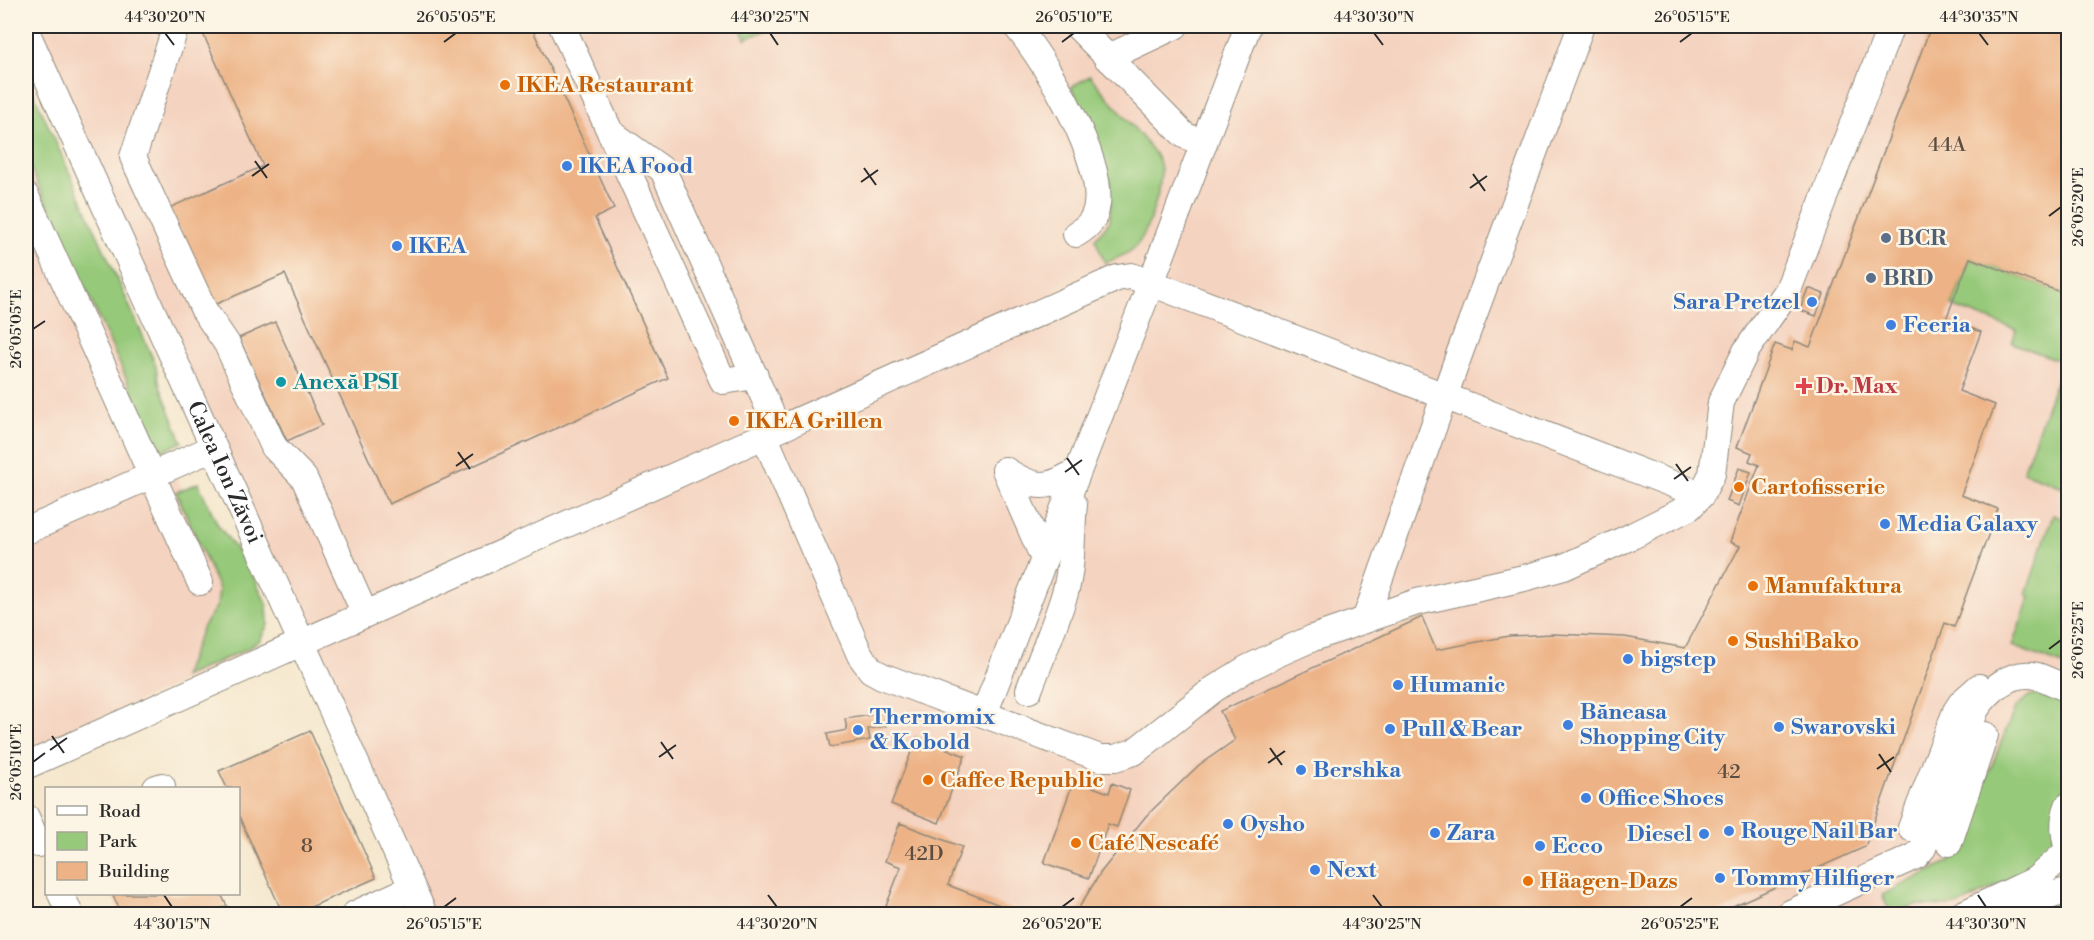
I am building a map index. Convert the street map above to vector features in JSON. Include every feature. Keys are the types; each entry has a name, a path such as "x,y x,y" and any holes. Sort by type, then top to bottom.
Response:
{"street":[{"path":"176,26 133,157 204,310 227,344 274,447 304,478 365,614"},
{"path":"562,26 611,133 663,170 755,376 771,432 845,624 865,663 871,670 882,676 1100,758 1115,758 1134,752 1214,689 1246,669 1305,642 1417,603 1564,567 1690,507 1701,495 1712,474 1722,402 1746,351 1788,290 1891,26"},
{"path":"1016,26 1029,41 1072,114 1091,165 1096,185 1096,209 1089,225 1076,234"},
{"path":"1082,26 1107,58 1184,135 1203,144"},
{"path":"1107,58 1175,26"},
{"path":"984,714 1151,284 1248,26"},
{"path":"1365,620 1581,26"},
{"name":"Calea Ion Zăvoi","path":"26,31 424,915"},
{"path":"26,196 200,582"},
{"path":"26,766 1117,278 1131,276 1701,495"},
{"path":"26,531 213,448"},
{"path":"1044,559 1005,470 1025,483 1047,485 1061,481 1078,470"},
{"path":"1058,521 1058,569 1054,589 1024,687 1065,593 1071,557 1078,470"},
{"path":"1911,828 1956,711 1975,689 1989,682 2005,681 2025,675 2036,676 2068,689"},
{"path":"1949,843 1978,753 2005,681"},
{"path":"1788,915 1916,856 1923,848 1976,709 1984,697 2005,681"},
{"path":"1963,915 2035,880 2068,851 2064,833 2068,806"},
{"path":"26,817 44,849"},
{"path":"355,915 412,888"},
{"path":"2004,915 2068,891"},
{"path":"61,895 70,915"}],"shaded area":[{"path":"26,26 2068,26 2068,914 424,914"},
{"path":"26,137 254,652 26,750"}],"green space":[{"path":"740,26 776,26 745,39"},
{"path":"26,76 155,363 160,386 182,442 160,452 26,158"},
{"path":"1090,76 1151,148 1159,160 1161,169 1153,210 1139,242 1128,253 1105,263 1095,239 1110,221 1110,181 1086,115 1071,87"},
{"path":"1970,258 2068,295 2068,489 2023,472 2063,362 2012,343 2016,330 1952,306"},
{"path":"198,483 218,525 248,565 267,605 268,624 260,640 247,649 183,677 203,626 217,606 219,589 176,492"},
{"path":"2053,515 2068,521 2068,667 2012,646 2030,596 2026,594"},
{"path":"2038,694 2068,704 2068,783 2058,800 2052,851 2046,861 1959,905 1917,905 1891,914 1882,895 1948,862 1955,856 2015,708 2029,696"},
{"path":"2068,896 2068,914 2021,914"}],"building":[{"name":"IKEA","path":"531,26 614,209 595,218 668,378 389,504 285,274 214,305 169,208 263,166 200,27"},
{"name":"Băneasa Shopping City","path":"1931,26 2068,26 2068,295 1970,258 1946,319 1981,332 1959,391 1995,405 1961,495 1998,509 1954,627 1945,623 1865,847 1715,914 1075,914 1101,872 1146,816 1199,765 1235,740 1220,711 1422,617 1436,650 1509,636 1553,634 1625,637 1685,648 1740,546 1730,542 1759,465 1749,461 1752,453 1737,447 1775,344 1792,350 1795,341 1810,347"},
{"name":"Sara Pretzel","path":"1808,288 1824,294 1816,316 1800,310"},
{"name":"Anexă PSI","path":"275,322 322,425 287,441 239,338"},
{"name":"Cartofisserie","path":"1739,468 1751,472 1739,506 1727,501"},
{"name":"Thermomix & Kobold","path":"884,713 886,726 868,729 870,740 830,747 827,734 847,730 845,719"},
{"path":"310,731 376,878 295,914 283,914 240,818 240,787 227,787 219,771"},
{"name":"Caffee Republic","path":"917,737 965,756 939,823 891,804"},
{"path":"1074,780 1109,793 1112,783 1130,790 1117,827 1108,824 1089,878 1044,863"},
{"path":"900,823 962,847 948,885 1023,914 883,914 901,867 885,861"},
{"path":"112,895 222,895 227,906 207,914 122,914"}],"place":[{"name":"IKEA Restaurant","path":"505,85"},
{"name":"IKEA Food","path":"567,166"},
{"name":"BCR","path":"1886,238"},
{"name":"IKEA","path":"397,246"},
{"name":"BRD","path":"1871,278"},
{"name":"Sara Pretzel","path":"1812,302"},
{"name":"Feeria","path":"1891,325"},
{"name":"Anexă PSI","path":"281,382"},
{"name":"Dr. Max","path":"1804,386"},
{"name":"IKEA Grillen","path":"734,421"},
{"name":"Cartofisserie","path":"1739,487"},
{"name":"Media Galaxy","path":"1885,524"},
{"name":"Manufaktura","path":"1753,586"},
{"name":"Sushi Bako","path":"1733,641"},
{"name":"bigstep","path":"1628,659"},
{"name":"Humanic","path":"1398,685"},
{"name":"Băneasa Shopping City","path":"1568,725"},
{"name":"Swarovski","path":"1779,727"},
{"name":"Pull & Bear","path":"1390,729"},
{"name":"Thermomix & Kobold","path":"858,730"},
{"name":"Bershka","path":"1301,770"},
{"name":"Caffee Republic","path":"928,780"},
{"name":"Office Shoes","path":"1586,798"},
{"name":"Oysho","path":"1228,824"},
{"name":"Rouge Nail Bar","path":"1729,831"},
{"name":"Zara","path":"1435,833"},
{"name":"Diesel","path":"1704,834"},
{"name":"Café Nescafé","path":"1076,843"},
{"name":"Ecco","path":"1540,846"},
{"name":"Next","path":"1315,870"},
{"name":"Tommy Hilfiger","path":"1720,878"},
{"name":"Häagen-Dazs","path":"1528,881"}]}
